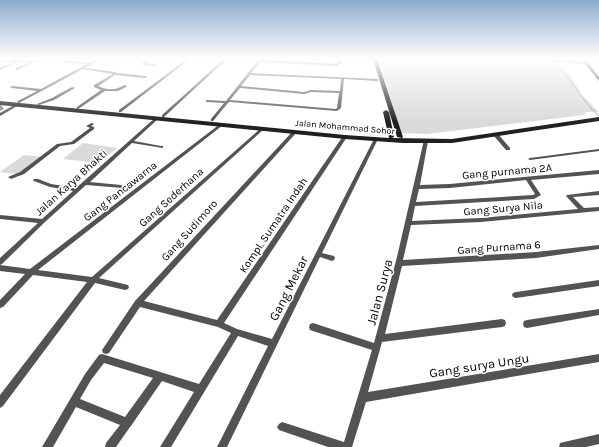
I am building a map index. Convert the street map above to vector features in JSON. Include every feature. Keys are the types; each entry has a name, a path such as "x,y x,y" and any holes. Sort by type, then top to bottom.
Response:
{"street":[{"path":"0,115 18,103 60,80"},
{"path":"105,80 95,86 104,90 119,90 125,86"},
{"path":"120,111 162,80"},
{"path":"163,116 204,80"},
{"path":"212,120 245,80"},
{"path":"207,101 317,109 339,108 343,80"},
{"path":"377,80 383,94"},
{"path":"379,80 391,119 400,137"},
{"path":"12,87 42,90"},
{"path":"240,87 304,94 311,91 340,92"},
{"path":"38,104 53,99 73,88"},
{"path":"78,108 104,90"},
{"path":"0,100 91,110"},
{"path":"0,103 38,104 91,110"},
{"name":"Jalan Mohammad Sohor","path":"91,110 120,111 221,125 295,132 391,137 452,139 498,137 526,128"},
{"name":"Jalan Mohammad Sohor","path":"91,110 156,119 212,120 345,137 426,142 598,118"},
{"name":"Jalan Karya Bhakti","path":"0,262 156,119"},
{"path":"391,119 391,137"},
{"path":"11,177 20,174 59,145 72,143 93,128 88,126 92,124"},
{"name":"Gang Pancawarna","path":"0,304 31,272 221,125"},
{"name":"Gang Sederhana","path":"0,403 93,280 262,129"},
{"name":"Gang Sudimoro","path":"47,447 75,402 88,377 138,303 295,132"},
{"name":"Kompl. Sumatra Indah","path":"219,324 345,137"},
{"path":"498,137 508,149"},
{"name":"Gang Mekar","path":"222,447 376,140"},
{"path":"131,142 160,147"},
{"name":"Jalan Surya","path":"346,447 363,398 400,263 408,223 418,187 426,142"},
{"path":"530,159 599,150"},
{"name":"Gang purnama 2A","path":"418,187 599,172"},
{"path":"413,204 534,197 538,195 528,179"},
{"path":"36,180 50,185 77,190"},
{"path":"85,183 121,186"},
{"path":"583,210 569,196 599,193"},
{"name":"Gang Surya Nila","path":"408,223 481,220 599,209"},
{"path":"0,216 43,221"},
{"name":"Gang Purnama 6","path":"400,263 514,257 599,247"},
{"path":"318,254 332,258"},
{"path":"0,268 93,280 125,287"},
{"path":"516,295 599,283"},
{"path":"138,303 219,324 236,332 274,344"},
{"path":"527,324 599,312"},
{"path":"313,327 378,344 502,323"},
{"path":"165,447 236,332"},
{"path":"104,354 160,376 200,389"},
{"name":"Gang surya Ungu","path":"363,398 599,358"},
{"path":"110,447 160,376"},
{"path":"75,402 128,423"},
{"path":"282,427 346,447"},
{"path":"564,447 599,438"}],"shaded area":[{"path":"385,80 573,80 581,94 599,112 586,112 584,115 427,134 401,133"},
{"path":"83,143 117,148 99,163 63,159"},
{"path":"24,155 42,157 18,174 0,172"}],"waterway":[{"path":"570,80 586,102 599,116"}]}
